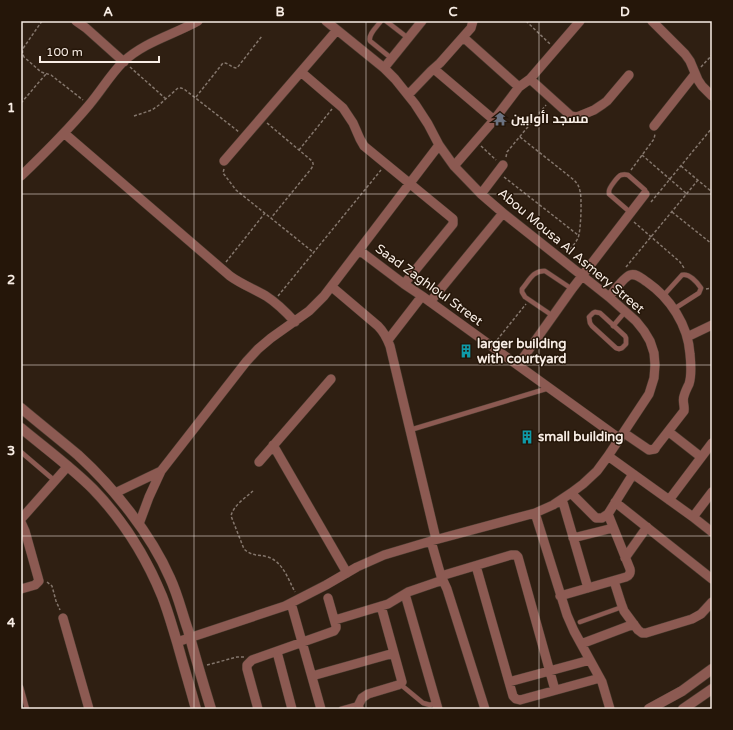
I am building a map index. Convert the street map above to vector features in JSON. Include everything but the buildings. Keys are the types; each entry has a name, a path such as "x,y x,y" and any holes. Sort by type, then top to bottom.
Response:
{"street":[{"path":"76,21 124,62"},
{"path":"21,176 64,133 124,62 139,50 198,21"},
{"name":"Abou Mousa Al Asmery Street","path":"177,642 295,601 357,567 384,555 433,540 534,513 552,505 571,494 597,471 622,436 651,390 654,378 654,353 644,331 636,321 609,297 503,214 481,194 454,166 439,145 415,104 395,79 384,68 326,21"},
{"path":"384,68 422,21"},
{"path":"408,95 440,64 471,28 473,21"},
{"path":"454,166 494,120 519,87 530,79 580,21"},
{"path":"652,21 685,54 702,86 712,96"},
{"path":"224,161 337,30"},
{"path":"463,37 519,87"},
{"path":"434,69 494,120"},
{"path":"301,72 343,108 364,146 452,218 454,222 404,284"},
{"path":"654,126 695,74"},
{"path":"530,79 571,116 577,117 594,110 607,101 629,75"},
{"path":"64,133 221,268 235,279 274,301 295,322"},
{"path":"139,524 161,471 246,362 271,338 318,304 439,145"},
{"path":"481,194 501,169"},
{"path":"518,365 572,289 645,194"},
{"path":"430,302 503,214"},
{"name":"Saad Zaghloul Street","path":"359,250 549,388 622,436 652,450 669,432"},
{"path":"609,297 625,278 630,275 636,275 653,286 674,309 682,323 687,337 690,353 691,375 684,395 684,411 669,432 701,457"},
{"path":"332,287 378,326 388,340 410,430 442,578 447,589 485,709"},
{"path":"388,340 422,296"},
{"path":"687,337 712,325"},
{"path":"259,462 331,380"},
{"path":"21,408 77,454 115,493 139,524 156,550 170,578 181,608 211,709"},
{"path":"21,428 68,466 94,490 128,532 141,552 162,596 196,709"},
{"path":"669,500 712,443"},
{"path":"273,445 346,573"},
{"path":"608,456 712,532"},
{"path":"77,474 87,464"},
{"path":"21,519 68,466"},
{"path":"115,493 161,471"},
{"path":"571,494 596,518 602,518 608,514 633,474"},
{"path":"693,517 712,492"},
{"path":"562,499 588,588"},
{"path":"615,502 712,579"},
{"path":"534,513 568,619 600,678 610,709"},
{"path":"560,596 614,581 629,575 630,571 608,514"},
{"path":"21,522 39,580 37,584 21,589"},
{"path":"573,538 613,528"},
{"path":"625,558 647,528"},
{"path":"334,620 388,604 405,594 442,578 511,555 516,555 518,557 556,690"},
{"path":"476,566 513,696 518,700 600,678"},
{"path":"614,581 622,607 640,632 646,633 698,617 712,602"},
{"path":"405,594 437,706"},
{"path":"258,709 247,669 249,663 252,660 334,631 336,628 328,598"},
{"path":"295,601 303,642 321,709"},
{"path":"360,706 362,698 368,694 400,684 402,682 380,606"},
{"path":"63,618 89,709"},
{"path":"581,644 634,624"},
{"path":"276,652 292,709"},
{"path":"312,676 394,653"},
{"path":"509,682 590,660"},
{"path":"649,709 682,691 712,669"},
{"path":"683,709 712,689"}],"lane":[{"path":"381,21 370,35 369,39 391,58"},
{"path":"386,21 408,38"},
{"path":"630,215 609,194 609,191 618,177 624,174 628,175 645,190 645,194"},
{"path":"553,316 523,295 522,289 535,273 538,271 545,271 572,289"},
{"path":"663,296 680,277 685,274 700,285 701,288 699,293 674,309"},
{"path":"598,312 613,326 626,338 626,344 622,348 614,346 592,326 589,317 593,313 598,312"},
{"path":"613,326 625,312"},
{"path":"410,430 549,388"},
{"path":"21,452 55,481"},
{"path":"580,622 622,607"},
{"path":"400,684 424,703 437,706"},
{"path":"21,687 27,709"},
{"path":"341,709 360,706"}],"path":[{"path":"42,21 22,50 24,57 41,72 51,75 89,105"},
{"path":"526,21 555,49"},
{"path":"196,98 223,63 237,68 262,36"},
{"path":"695,74 712,55"},
{"path":"124,62 166,99"},
{"path":"21,103 46,74"},
{"path":"134,116 152,110 178,88 184,88 245,137"},
{"path":"501,169 507,152 552,99"},
{"path":"299,150 337,103"},
{"path":"261,118 312,161 313,164 313,167 271,218"},
{"path":"628,175 654,139 654,126"},
{"path":"649,203 712,128"},
{"path":"520,137 574,180 578,185 581,197 579,235 561,259"},
{"path":"475,141 501,169 579,235"},
{"path":"642,155 687,194"},
{"path":"224,161 223,173 236,190 313,253"},
{"path":"274,301 386,164"},
{"path":"681,166 712,192"},
{"path":"623,271 698,180"},
{"path":"672,212 712,244"},
{"path":"221,268 265,213"},
{"path":"630,215 651,237 680,262 685,274"},
{"path":"492,347 529,300"},
{"path":"253,491 234,508 231,516 244,549 248,553 275,560 281,566 295,601"},
{"path":"39,580 44,580 52,586 63,618"},
{"path":"198,667 237,657 244,657 249,663"}],"place":[{"name":"مسجد اأوابين","path":"500,119"},
{"name":"larger building with courtyard","path":"466,351"},
{"name":"small building","path":"527,437"}]}
